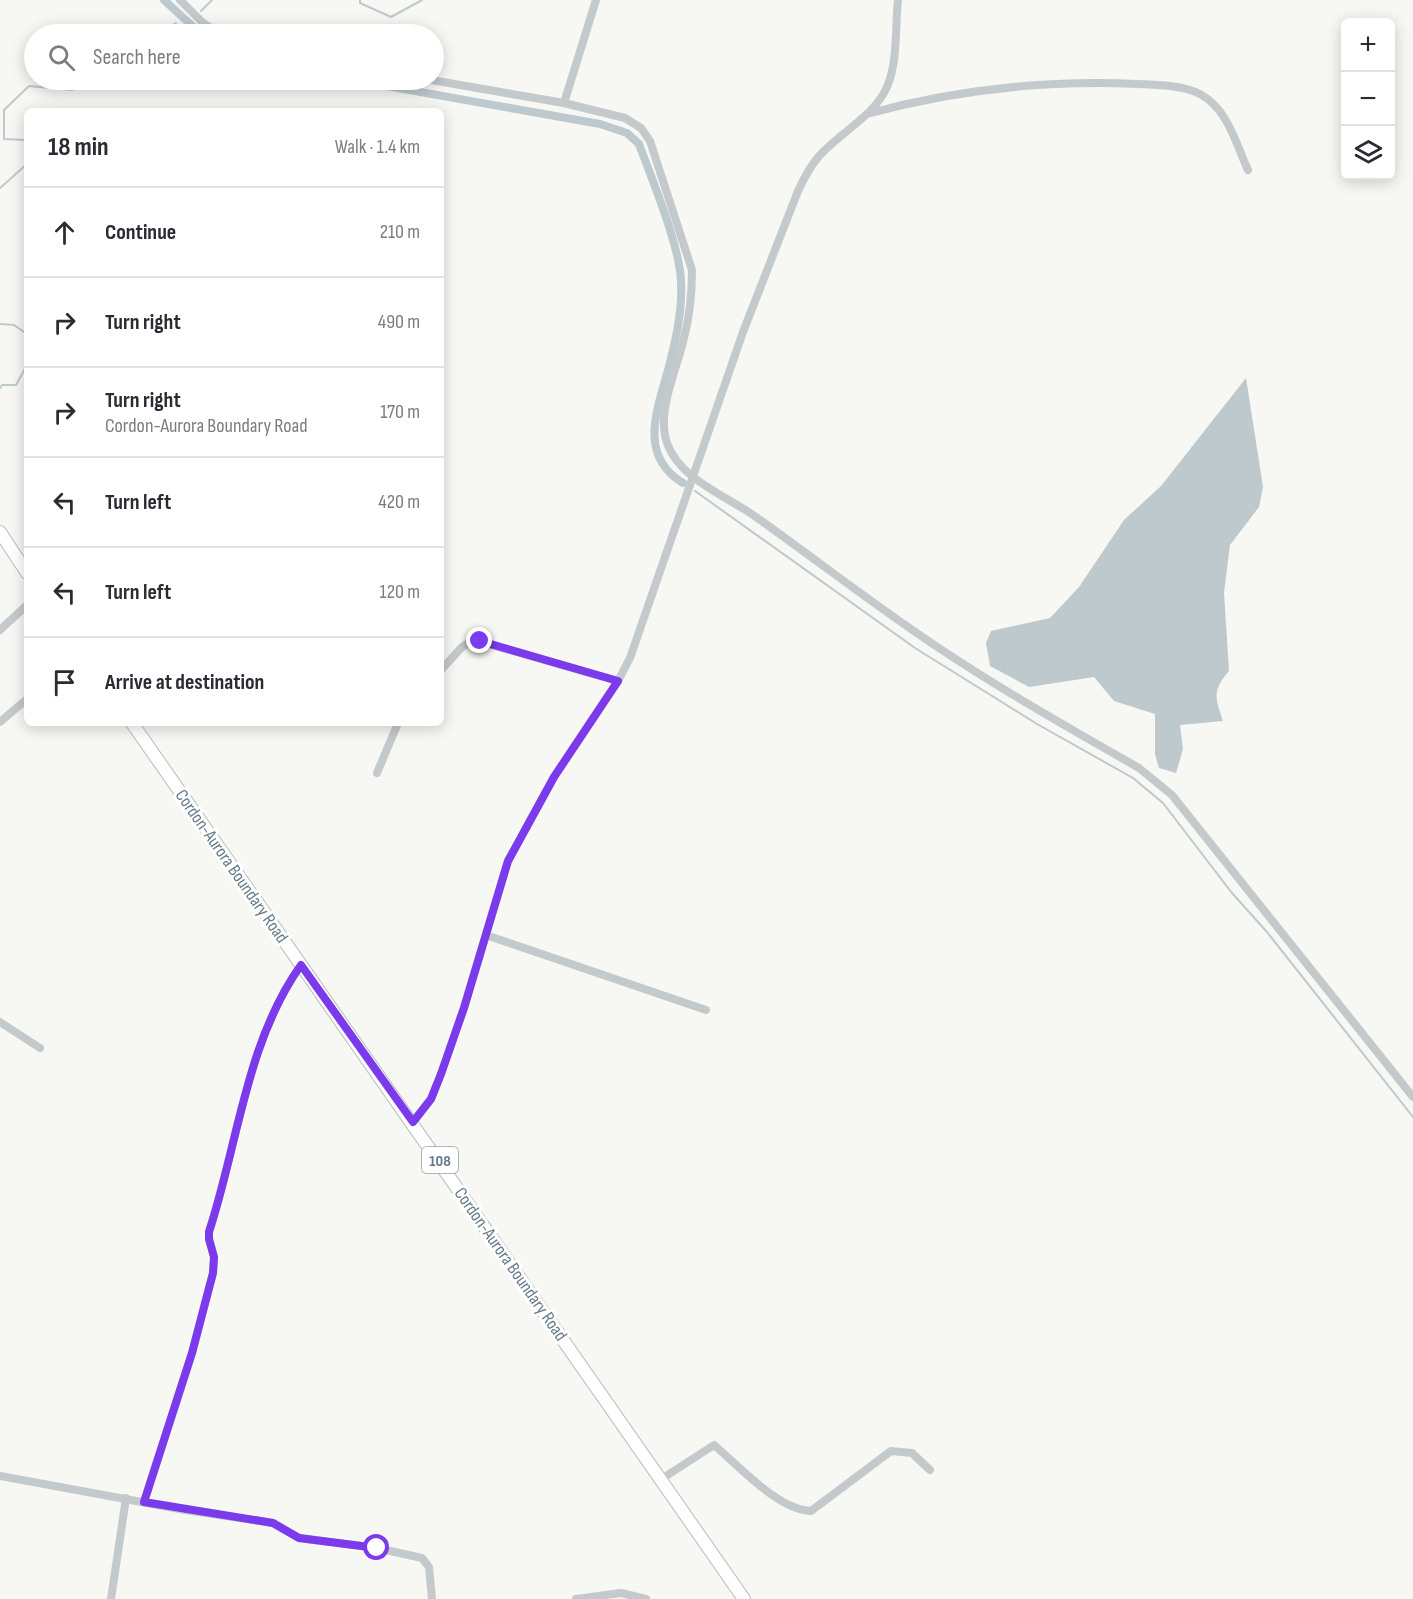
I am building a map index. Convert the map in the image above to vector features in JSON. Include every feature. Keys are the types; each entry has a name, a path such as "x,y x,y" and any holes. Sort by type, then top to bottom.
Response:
{"main road":[{"path":"0,532 24,568"},
{"name":"Cordon-Aurora Boundary Road","path":"134,726 413,1122 744,1599"}],"street":[{"path":"180,0 205,24"},
{"path":"564,103 596,0"},
{"path":"413,1122 434,1092 464,1008 508,861 554,777 618,681 630,658 743,332 802,181 819,156 878,101 888,86 898,0"},
{"path":"444,82 564,103 625,118 641,128 650,141 692,270 692,293 685,335 666,408 664,430 671,454 693,477 739,504 930,642 1139,768 1158,782 1172,795 1413,1097"},
{"path":"864,115 925,99 1004,89 1096,84 1163,86 1201,95 1216,107 1227,121 1248,170"},
{"path":"0,630 24,608"},
{"path":"444,667 462,647 474,640 618,681"},
{"path":"0,722 24,702"},
{"path":"377,773 397,726"},
{"path":"486,935 706,1010"},
{"path":"144,1502 192,1353 213,1273 214,1257 209,1232 224,1184 240,1110 276,1004 301,965"},
{"path":"0,1022 40,1048"},
{"path":"660,1480 714,1445 765,1489 798,1510 811,1511 891,1451 912,1453 930,1470"},
{"path":"0,1476 273,1523 299,1538 377,1548 422,1558 429,1567 433,1599"},
{"path":"111,1599 126,1498"},
{"path":"576,1599 621,1593 646,1599"}],"shaded area":[{"path":"1246,378 1263,487 1259,507 1230,545 1224,593 1229,671 1220,684 1217,694 1223,721 1180,725 1183,749 1176,773 1159,768 1155,754 1155,714 1114,701 1094,677 1029,687 990,666 986,643 991,631 1050,618 1079,587 1124,520 1161,486"}],"waterway":[{"path":"164,0 190,24"},
{"path":"201,11 212,0"},
{"path":"360,0 360,3 391,17 422,0"},
{"path":"24,140 4,139 4,110 25,90"},
{"path":"409,90 600,124 627,133 639,144 668,224 680,271 681,303 678,326 658,408 655,441 659,457 668,471 683,483"},
{"path":"0,188 24,167"},
{"path":"0,324 14,325 24,332"},
{"path":"0,388 2,385 16,385 24,370"},
{"path":"695,491 915,648 1037,724 1133,778 1163,803 1232,893 1267,932 1413,1117"}],"route":[{"path":"377,1548 299,1538 273,1523 144,1502 192,1353 213,1273 215,1262 209,1232 231,1157 240,1110 276,1004 286,986 301,965 413,1122 431,1099 441,1074 464,1008 498,888 508,861 554,777 618,681 480,641"}]}
